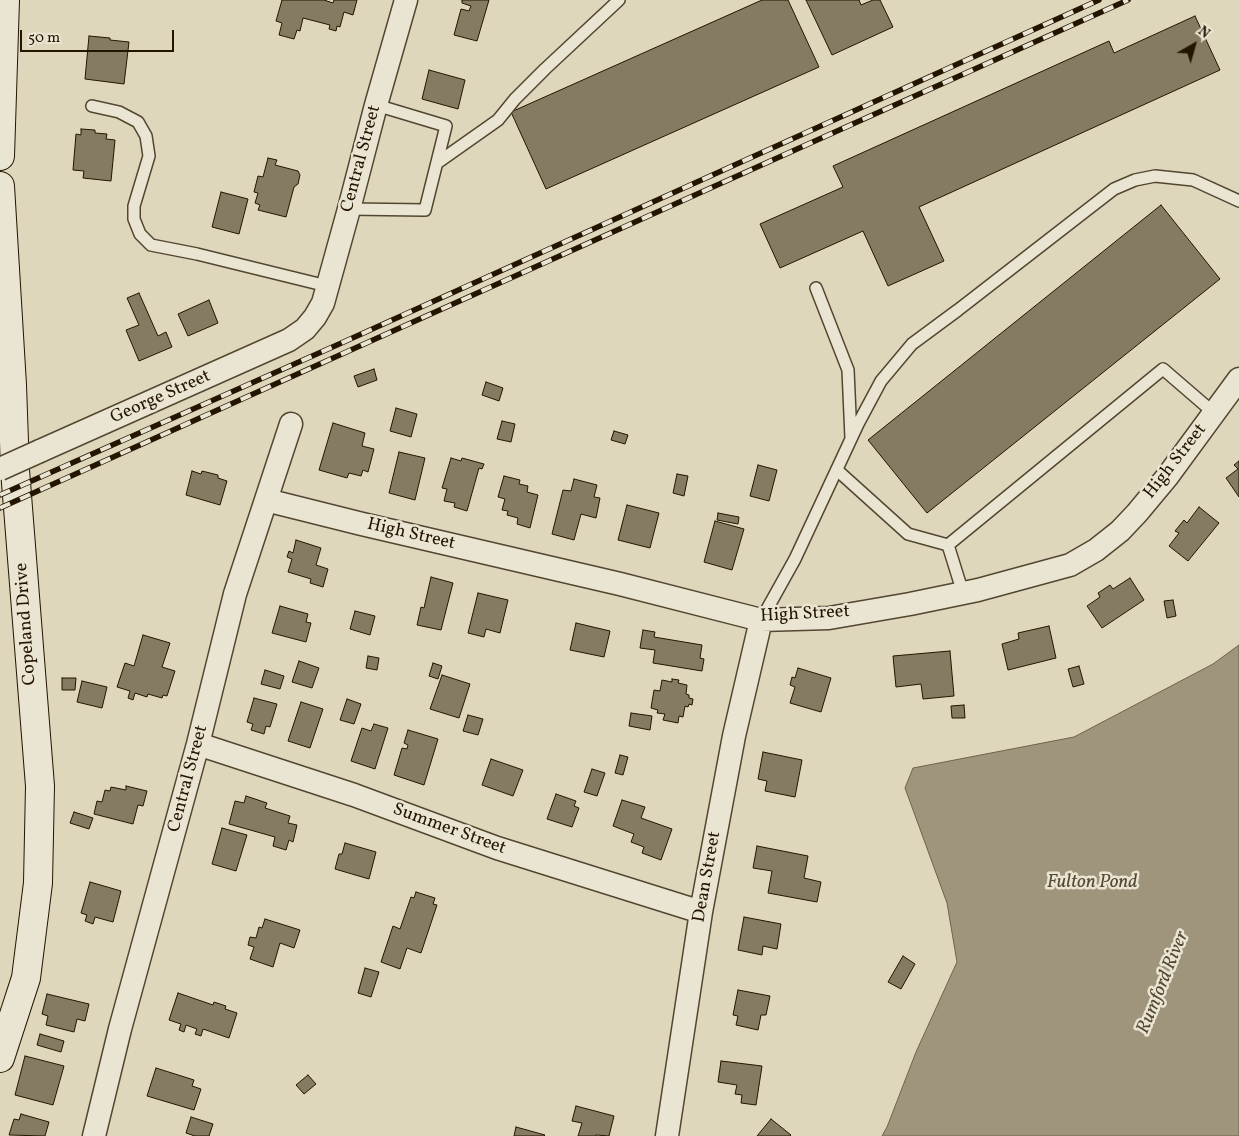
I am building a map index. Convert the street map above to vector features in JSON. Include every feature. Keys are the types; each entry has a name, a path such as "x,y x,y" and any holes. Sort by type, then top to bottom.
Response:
{"main road":[{"path":"0,156 5,0"},
{"name":"Copeland Drive","path":"0,186 16,480 40,786 38,883 26,978 0,1058"}],"street":[{"name":"Central Street","path":"315,317 327,286 406,0"},
{"name":"George Street","path":"0,469 289,340 305,329 315,317"},
{"name":"High Street","path":"266,500 620,584 761,620 829,618 963,593 1070,565 1096,550 1120,531 1168,477 1239,379"},
{"name":"Central Street","path":"94,1136 120,1029 198,744 235,594 291,424"},
{"name":"Dean Street","path":"667,1136 701,912 734,736 761,620"},
{"name":"Summer Street","path":"198,744 354,795 497,848 701,912"}],"lane":[{"path":"436,162 498,120 515,99 545,69 619,0"},
{"path":"92,106 119,112 138,122 146,136 150,156 134,206 134,219 140,234 151,245 197,254 327,286"},
{"path":"349,209 425,210 446,126 376,106"},
{"path":"761,620 794,559 880,380 912,344 1114,189 1135,180 1155,176 1193,180 1239,202"},
{"path":"816,288 848,370 851,440"},
{"path":"948,546 1163,369 1214,413"},
{"path":"838,470 908,534 948,546"},
{"path":"948,546 963,593"}],"water":[{"name":"Fulton Pond","path":"1239,645 1239,1136 882,1136 916,1052 957,962 947,903 905,788 913,768 1074,737 1213,664"}],"building":[{"path":"282,0 324,0 333,3 334,0 357,0 353,15 344,12 340,27 337,26 336,31 329,29 330,25 303,18 300,31 297,30 294,39 279,35 282,23 276,21"},
{"path":"462,0 489,0 477,41 454,35 461,9 469,11 471,6 462,3"},
{"path":"762,0 788,0 819,67 546,189 511,112"},
{"path":"806,0 859,0 861,5 873,0 880,0 893,27 832,55"},
{"path":"1195,16 1220,70 919,207 944,261 888,286 863,231 780,268 760,224 843,187 833,166 1109,41 1114,53"},
{"path":"89,36 129,42 124,84 85,79"},
{"path":"429,70 465,80 458,109 422,99"},
{"path":"81,129 95,130 95,133 107,134 106,139 115,140 111,181 83,178 84,171 73,170 76,134 81,135"},
{"path":"268,158 277,160 275,165 298,171 300,175 298,184 294,187 286,217 258,210 260,205 255,203 258,193 254,192 258,176 263,177"},
{"path":"221,192 248,199 239,234 212,227"},
{"path":"1161,205 1220,279 927,513 868,440"},
{"path":"139,293 158,336 166,332 172,347 139,361 126,330 139,325 127,298"},
{"path":"209,300 218,323 188,336 178,314"},
{"path":"374,369 377,380 358,387 354,376"},
{"path":"486,382 503,388 499,401 482,395"},
{"path":"396,408 417,414 411,437 390,431"},
{"path":"502,421 515,424 511,442 497,439"},
{"path":"333,423 365,433 362,446 374,449 368,472 363,470 361,476 349,473 347,478 319,470"},
{"path":"614,431 628,435 625,444 611,440"},
{"path":"399,452 425,458 415,500 389,493"},
{"path":"451,458 461,461 462,458 484,464 482,469 479,468 467,511 454,507 455,503 444,501 447,489 442,488"},
{"path":"1239,461 1239,497 1226,478 1238,469 1234,465"},
{"path":"758,465 777,470 769,501 750,496"},
{"path":"192,471 201,474 202,471 218,475 218,478 227,481 220,505 186,495"},
{"path":"677,474 688,476 684,496 673,493"},
{"path":"504,476 520,480 519,484 528,486 527,492 538,495 530,528 517,524 518,518 507,515 508,511 502,510 505,499 498,497"},
{"path":"574,479 597,485 594,497 600,498 596,518 581,514 574,540 552,534 563,490 571,491"},
{"path":"627,505 659,513 650,548 618,540"},
{"path":"1199,507 1219,523 1188,561 1169,546 1179,533 1175,531 1184,520 1187,523"},
{"path":"718,513 739,517 738,524 717,520"},
{"path":"715,521 744,529 732,570 704,562"},
{"path":"296,540 321,548 316,565 328,569 323,587 310,583 311,579 288,572 292,559 287,557 289,551 293,553"},
{"path":"431,577 453,583 441,630 417,625 421,607 424,608"},
{"path":"1130,578 1144,600 1102,628 1087,606 1100,597 1098,593 1110,585 1113,589"},
{"path":"478,593 508,600 500,633 486,629 484,637 468,633"},
{"path":"1173,600 1176,616 1167,618 1164,601"},
{"path":"280,606 308,614 306,622 311,623 306,642 272,633"},
{"path":"355,611 375,616 370,635 350,629"},
{"path":"576,623 610,631 604,657 570,650"},
{"path":"1049,626 1056,658 1008,670 1002,644 1019,639 1018,633"},
{"path":"643,630 655,632 654,637 702,645 700,658 704,659 702,671 653,663 655,650 640,648"},
{"path":"143,635 170,643 162,667 175,671 167,696 163,695 162,698 148,694 147,697 135,693 133,700 128,698 130,691 117,687 125,663 134,666"},
{"path":"950,651 954,696 923,699 921,684 896,687 893,656"},
{"path":"368,656 379,658 377,670 366,668"},
{"path":"299,661 319,668 312,688 292,682"},
{"path":"433,663 442,666 438,679 429,676"},
{"path":"1079,666 1084,684 1073,687 1068,669"},
{"path":"798,668 831,678 821,712 790,703 795,687 790,685 792,677 795,678"},
{"path":"265,670 284,676 280,689 261,684"},
{"path":"442,675 470,684 459,718 430,709"},
{"path":"62,678 76,678 75,690 62,690"},
{"path":"672,679 679,680 678,683 687,685 686,694 689,695 689,698 693,699 692,705 685,706 683,717 679,716 678,723 663,720 665,714 657,713 658,710 651,708 654,690 660,691 662,680 672,682"},
{"path":"82,681 107,687 102,708 77,702"},
{"path":"254,698 277,704 270,727 266,726 264,734 251,730 253,724 247,722"},
{"path":"347,699 361,704 354,724 340,720"},
{"path":"301,702 323,709 310,748 288,741"},
{"path":"964,705 965,718 952,718 951,706"},
{"path":"631,713 652,716 650,730 629,726"},
{"path":"468,715 483,719 478,735 463,731"},
{"path":"374,724 388,728 375,769 351,761 362,728 371,731"},
{"path":"408,730 438,739 424,785 394,775 402,748 407,749 408,745 404,743"},
{"path":"763,752 802,760 795,797 765,791 767,781 758,779"},
{"path":"620,755 628,757 623,775 615,773"},
{"path":"491,759 523,770 513,796 482,785"},
{"path":"592,769 605,773 597,796 584,792"},
{"path":"126,786 147,791 143,806 138,805 133,824 94,814 97,801 102,802 105,790 110,791 111,787 126,790"},
{"path":"556,794 576,801 574,806 579,808 572,827 547,819"},
{"path":"246,796 267,803 265,808 290,816 288,823 297,825 293,842 289,840 286,850 273,846 275,837 229,824 235,801 244,803"},
{"path":"622,800 645,807 641,818 672,829 661,860 642,853 644,847 631,842 634,834 613,826"},
{"path":"74,812 93,818 89,829 70,823"},
{"path":"222,828 247,835 236,871 212,864"},
{"path":"345,843 376,852 369,879 335,869 339,854 342,854"},
{"path":"757,846 808,856 804,878 821,882 817,902 768,893 772,871 753,868"},
{"path":"90,882 121,891 113,922 95,917 93,924 85,921 87,915 81,913"},
{"path":"416,892 435,898 433,904 437,905 421,953 407,948 400,969 381,962 393,926 400,929 411,897 414,898"},
{"path":"744,917 781,924 777,949 763,946 762,955 738,950"},
{"path":"265,919 300,930 294,948 280,943 273,967 250,959 254,947 248,945 250,937 256,938 259,927 262,928"},
{"path":"903,956 915,964 901,989 888,982"},
{"path":"365,968 379,972 371,997 358,993"},
{"path":"738,990 770,996 766,1015 761,1015 758,1030 736,1025 738,1016 733,1015"},
{"path":"178,993 213,1005 214,1002 226,1006 225,1009 237,1013 229,1038 203,1029 201,1036 195,1034 197,1029 186,1025 184,1032 179,1030 181,1024 169,1020"},
{"path":"47,994 89,1004 85,1021 77,1019 74,1032 46,1025 48,1016 42,1014"},
{"path":"40,1034 64,1041 61,1052 37,1045"},
{"path":"25,1056 64,1066 53,1105 15,1095"},
{"path":"721,1061 762,1066 756,1105 741,1103 742,1095 735,1094 737,1085 718,1082"},
{"path":"156,1068 194,1080 192,1086 201,1089 194,1110 147,1096"},
{"path":"308,1075 316,1084 304,1094 296,1085"},
{"path":"576,1106 614,1116 609,1136 578,1136 582,1123 572,1121"},
{"path":"21,1114 49,1122 45,1136 9,1135 14,1119 19,1120"},
{"path":"191,1117 213,1124 209,1136 195,1136 186,1133"},
{"path":"771,1119 791,1135 757,1136"},
{"path":"516,1127 545,1135 514,1136"}],"railway":[{"path":"0,495 337,345 1099,0"},
{"path":"0,508 1128,0"}],"water label":[{"name":"Rumford River","path":"1164,983"}]}
